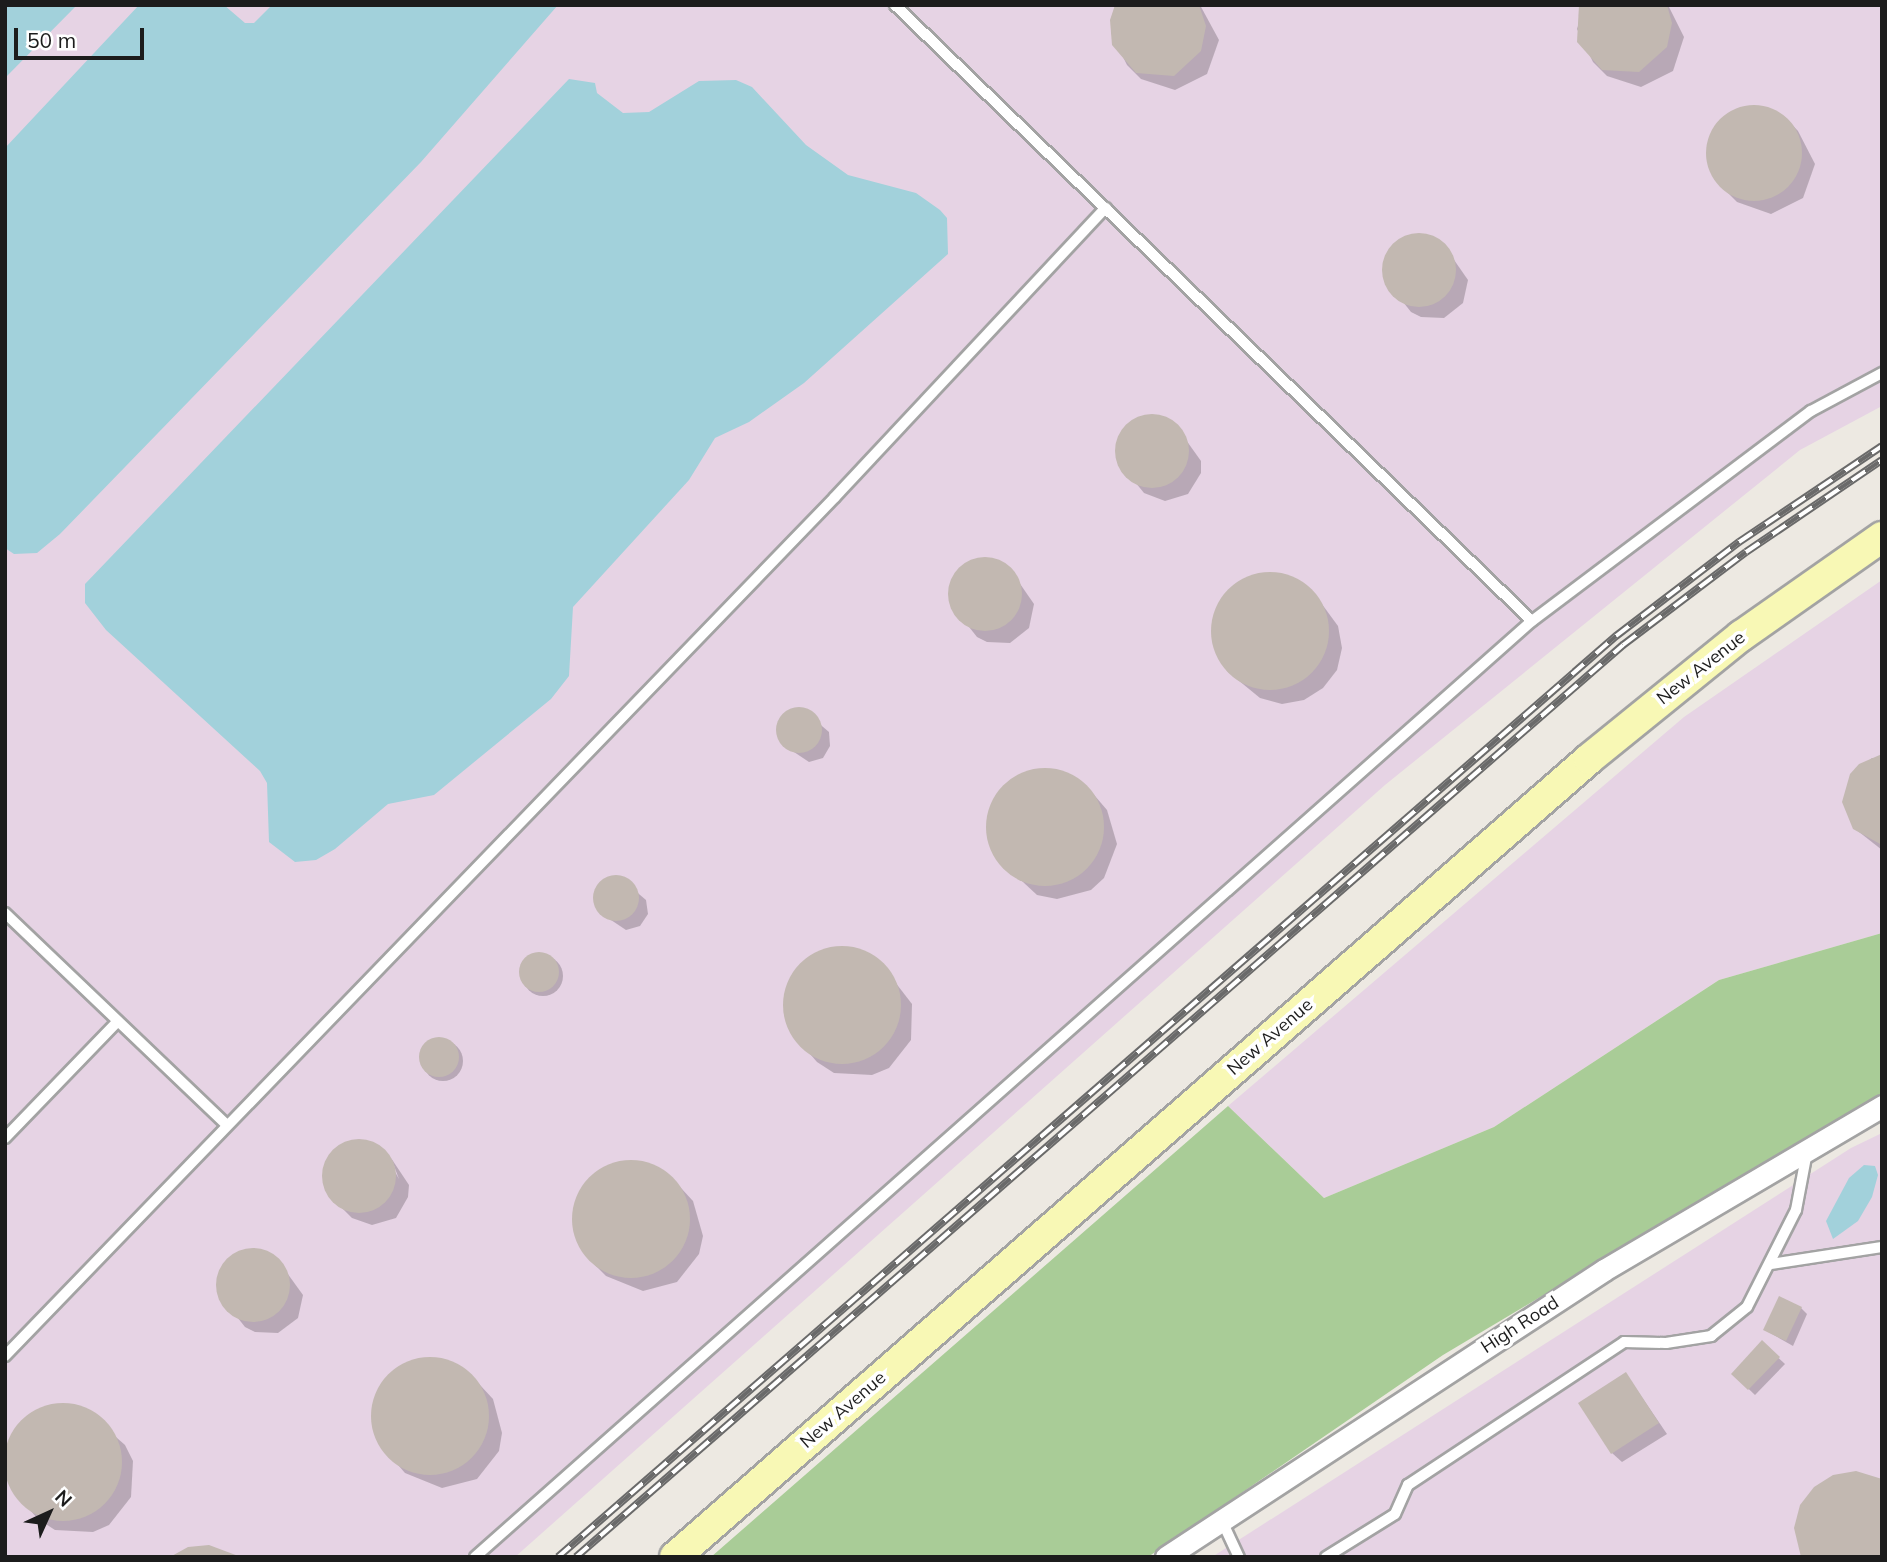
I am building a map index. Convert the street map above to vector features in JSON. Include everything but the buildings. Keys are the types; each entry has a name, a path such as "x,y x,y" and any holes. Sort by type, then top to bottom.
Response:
{"main road":[{"name":"New Avenue","path":"675,1557 1599,751 1741,636 1882,537"}],"street":[{"name":"High Road","path":"1166,1557 1604,1270 1808,1149 1880,1110"}],"lane":[{"path":"895,5 1532,621"},
{"path":"5,1356 835,497 1105,208"},
{"path":"475,1557 1532,621 1811,411 1882,373"},
{"path":"5,913 227,1125"},
{"path":"5,1138 117,1022"},
{"path":"1326,1557 1395,1514 1408,1485 1623,1342 1667,1343 1711,1336 1747,1307 1796,1210 1808,1149"},
{"path":"1771,1264 1882,1247"},
{"path":"1222,1521 1240,1557"}],"shaded area":[{"path":"5,5 1882,5 1882,406 1800,450 1385,785 515,1557 5,1557"},
{"path":"1882,580 1882,933 1719,980 1494,1127 1324,1198 1228,1106 1684,717"},
{"path":"1882,1133 1882,1557 1212,1557 1851,1148"}],"green space":[{"path":"1882,933 1882,1093 1443,1355 1148,1557 711,1557 1228,1106 1324,1198 1494,1127 1719,980"}],"water":[{"path":"5,5 77,5 5,78"},
{"path":"139,5 224,5 245,23 254,23 272,5 558,5 421,162 60,534 37,553 14,554 5,548 5,148"},
{"path":"569,79 595,83 597,93 623,113 649,112 699,81 736,80 752,87 806,145 848,175 916,193 940,210 947,218 948,254 804,383 749,422 715,438 689,480 573,607 569,676 551,699 434,795 388,804 335,849 316,860 295,862 269,842 267,783 260,771 106,630 85,603 85,584"},
{"path":"1864,1165 1875,1166 1878,1175 1872,1197 1858,1221 1833,1239 1826,1221 1849,1178"}],"railway":[{"path":"558,1557 1616,636 1739,542 1882,446"},
{"path":"576,1557 1623,645 1746,552 1882,460"}]}
